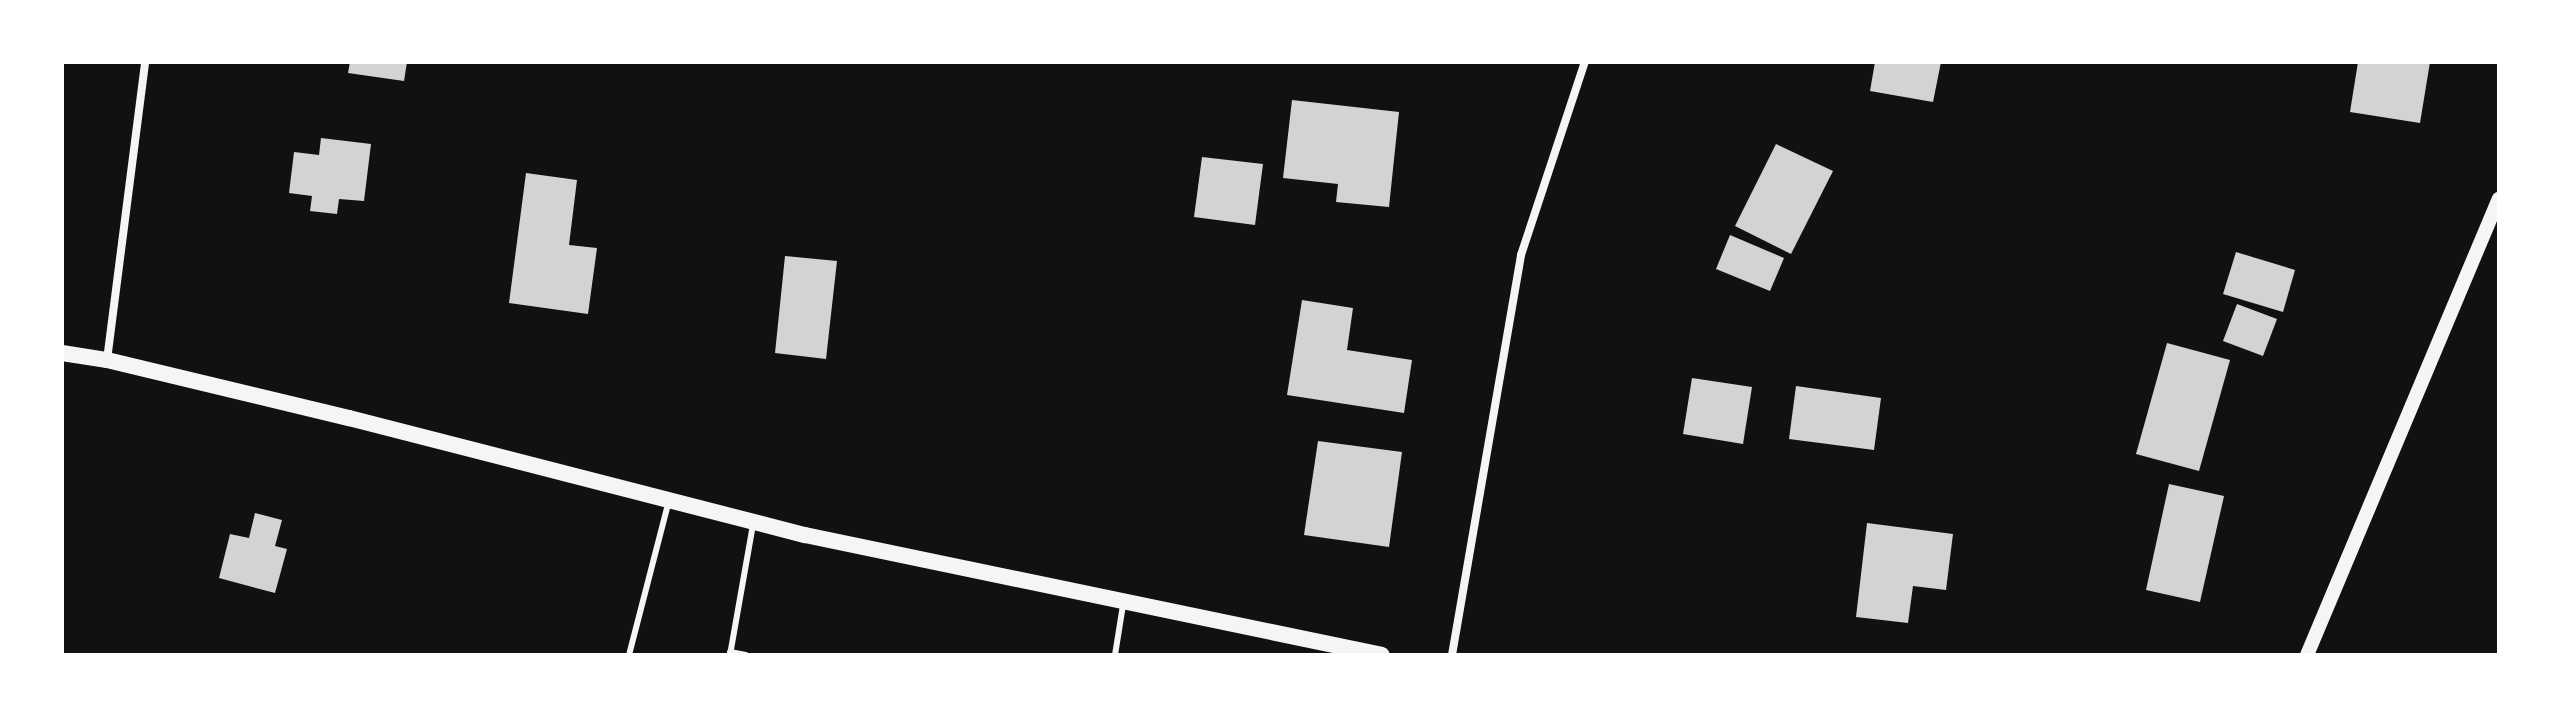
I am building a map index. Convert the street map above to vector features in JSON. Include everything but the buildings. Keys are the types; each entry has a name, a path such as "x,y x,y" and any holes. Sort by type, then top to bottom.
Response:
{"main road":[{"path":"62,353 107,360 753,522 1382,655"}],"street":[{"path":"107,360 145,62"},
{"path":"1452,655 1521,255 1585,62"},
{"path":"2307,655 2499,199"}],"lane":[{"path":"629,655 669,500"},
{"path":"746,655 730,654 753,522"},
{"path":"1115,655 1123,601"}]}
